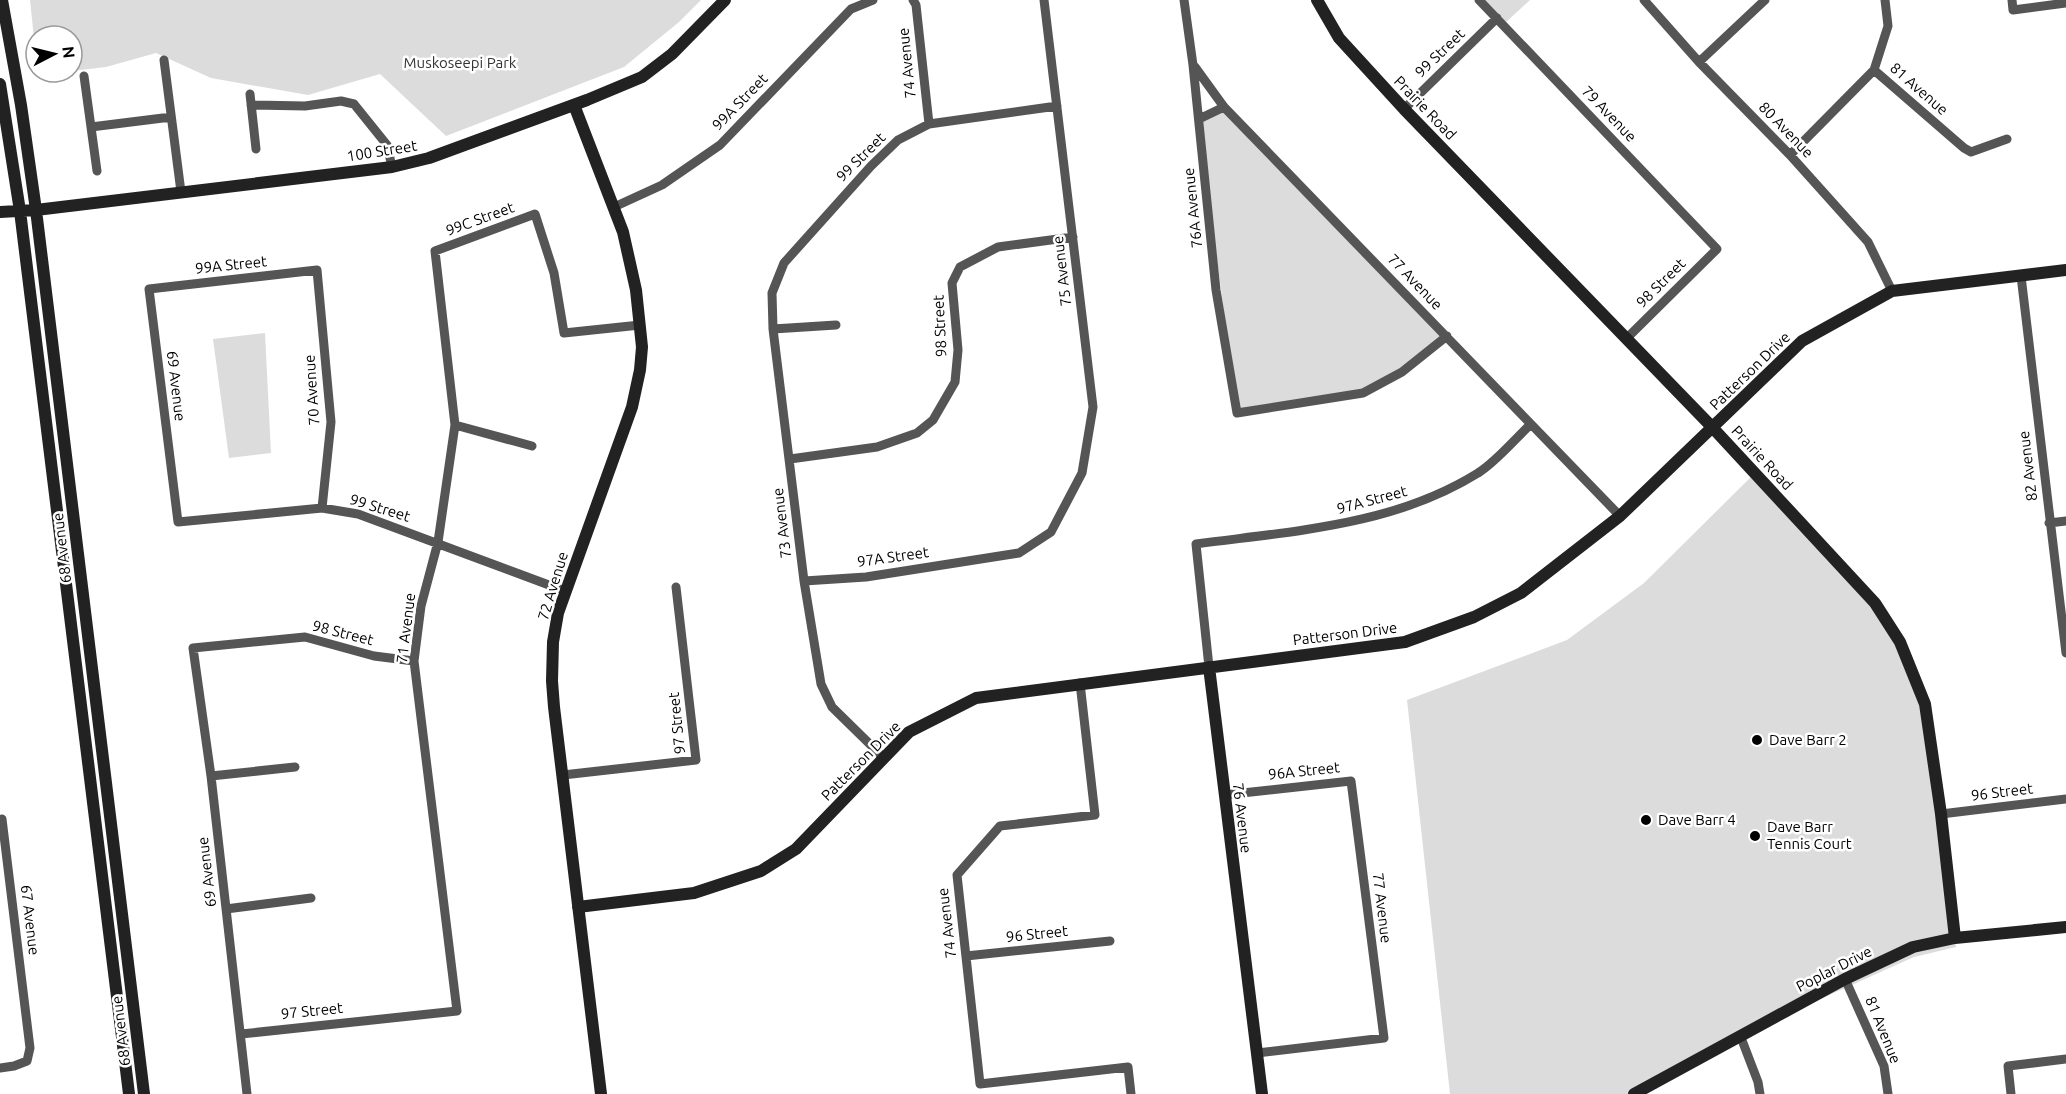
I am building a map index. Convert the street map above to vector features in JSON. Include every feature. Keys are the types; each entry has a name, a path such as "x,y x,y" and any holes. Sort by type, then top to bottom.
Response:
{"street":[{"name":"68 Avenue","path":"2,0 36,210 144,1094"},
{"name":"100 Street","path":"0,212 20,212 392,167 429,158 620,88 642,77 657,67 687,40 725,0"},
{"name":"99A Street","path":"614,207 662,185 720,145 851,9 873,0"},
{"name":"74 Avenue","path":"913,0 916,5 929,123"},
{"name":"75 Avenue","path":"1044,0 1093,407 1082,473 1051,532"},
{"name":"76A Avenue","path":"1184,0 1199,119 1216,290 1237,413 1363,393 1402,372 1447,336"},
{"name":"Prairie Road","path":"1317,0 1339,38 1404,109 1712,427 1875,603 1900,642 1925,704 1941,814 1955,938"},
{"name":"79 Avenue","path":"1479,0 1717,249"},
{"name":"80 Avenue","path":"1644,0 1699,62 1790,155 1868,242 1892,291"},
{"path":"1699,62 1765,0"},
{"name":"81 Avenue","path":"1885,0 1888,26 1874,70 1971,152 2007,139"},
{"path":"2012,5 2066,3"},
{"name":"99 Street","path":"1404,109 1497,18"},
{"path":"164,60 181,192"},
{"name":"77 Avenue","path":"1193,65 1224,107 1620,516"},
{"path":"1790,155 1874,70"},
{"path":"84,76 97,171"},
{"name":"68 Avenue","path":"0,84 20,212 129,1094"},
{"path":"250,94 256,149"},
{"path":"251,105 304,106 341,101 354,104 387,145 392,167"},
{"name":"72 Avenue","path":"574,105 614,207 629,256 636,290 642,346 637,391 565,591 553,642 554,707 601,1094"},
{"name":"99 Street","path":"784,263 871,166 898,140 929,123 1057,106"},
{"path":"1199,119 1224,107"},
{"path":"91,127 171,117"},
{"name":"99C Street","path":"435,251 535,214 554,273 564,333 640,325"},
{"name":"98 Street","path":"790,459 877,447 917,433 933,420 955,382 958,350 952,283 960,267 998,247 1073,237"},
{"name":"98 Street","path":"1627,338 1717,249"},
{"name":"71 Avenue","path":"435,251 455,425 438,542 421,606 414,661 457,1011"},
{"name":"73 Avenue","path":"784,263 772,293 773,328 804,581 820,684 832,707 884,758"},
{"name":"99A Street","path":"149,289 317,270"},
{"name":"70 Avenue","path":"317,270 332,422 322,508"},
{"name":"Patterson Drive","path":"578,907 694,893 761,871 796,849 909,732 976,698 1405,642 1464,620 1521,593 1620,516 1802,341 1892,291 2066,270"},
{"name":"82 Avenue","path":"2020,276 2066,653"},
{"name":"69 Avenue","path":"149,289 178,522"},
{"path":"773,328 836,325"},
{"name":"97A Street","path":"1196,544 1350,523 1426,501 1480,472 1531,423"},
{"path":"455,425 532,446"},
{"name":"99 Street","path":"178,522 322,508 358,513 565,591"},
{"path":"2049,523 2066,521"},
{"name":"97A Street","path":"804,581 866,577 1019,553 1051,532"},
{"name":"76 Avenue","path":"1196,544 1224,795 1262,1094"},
{"name":"97 Street","path":"563,775 696,760 676,587"},
{"name":"98 Street","path":"193,648 305,638 374,656 414,661"},
{"name":"69 Avenue","path":"193,648 211,776 247,1094"},
{"name":"74 Avenue","path":"1080,684 1095,815 1000,826 957,875 980,1084 1128,1067 1131,1094"},
{"path":"211,776 295,767"},
{"name":"77 Avenue","path":"1257,1053 1384,1038 1351,781"},
{"name":"96A Street","path":"1224,795 1351,781"},
{"name":"96 Street","path":"1941,814 2066,799"},
{"name":"67 Avenue","path":"0,1068 27,1061 30,1048 5,883 2,819"},
{"path":"226,909 311,898"},
{"name":"Poplar Drive","path":"1634,1094 1845,979 1913,947 1955,938 2066,927"},
{"name":"96 Street","path":"966,956 1110,941"},
{"name":"81 Avenue","path":"1845,979 1884,1066 1888,1094"},
{"name":"97 Street","path":"241,1034 457,1011"},
{"path":"1740,1035 1758,1082 1760,1094"},
{"path":"2011,1094 2008,1066 2066,1059"}],"green space":[{"name":"Muskoseepi Park","path":"30,0 701,0 679,22 624,67 446,136 380,74 308,95 211,78 156,53 106,67 84,70 84,24 32,24"},
{"path":"1485,0 1530,0 1506,22"},
{"path":"1224,107 1447,336 1402,372 1363,393 1237,413 1199,119"},
{"path":"265,333 271,453 229,458 213,339"},
{"path":"1755,473 1877,605 1904,655 1935,738 1945,818 1956,947 1914,957 1740,1035 1634,1094 1450,1094 1407,700 1567,640 1644,583"}],"place":[{"name":"Dave Barr 2","path":"1757,740"},
{"name":"Dave Barr 4","path":"1646,820"},
{"name":"Dave Barr Tennis Court","path":"1755,836"}]}
